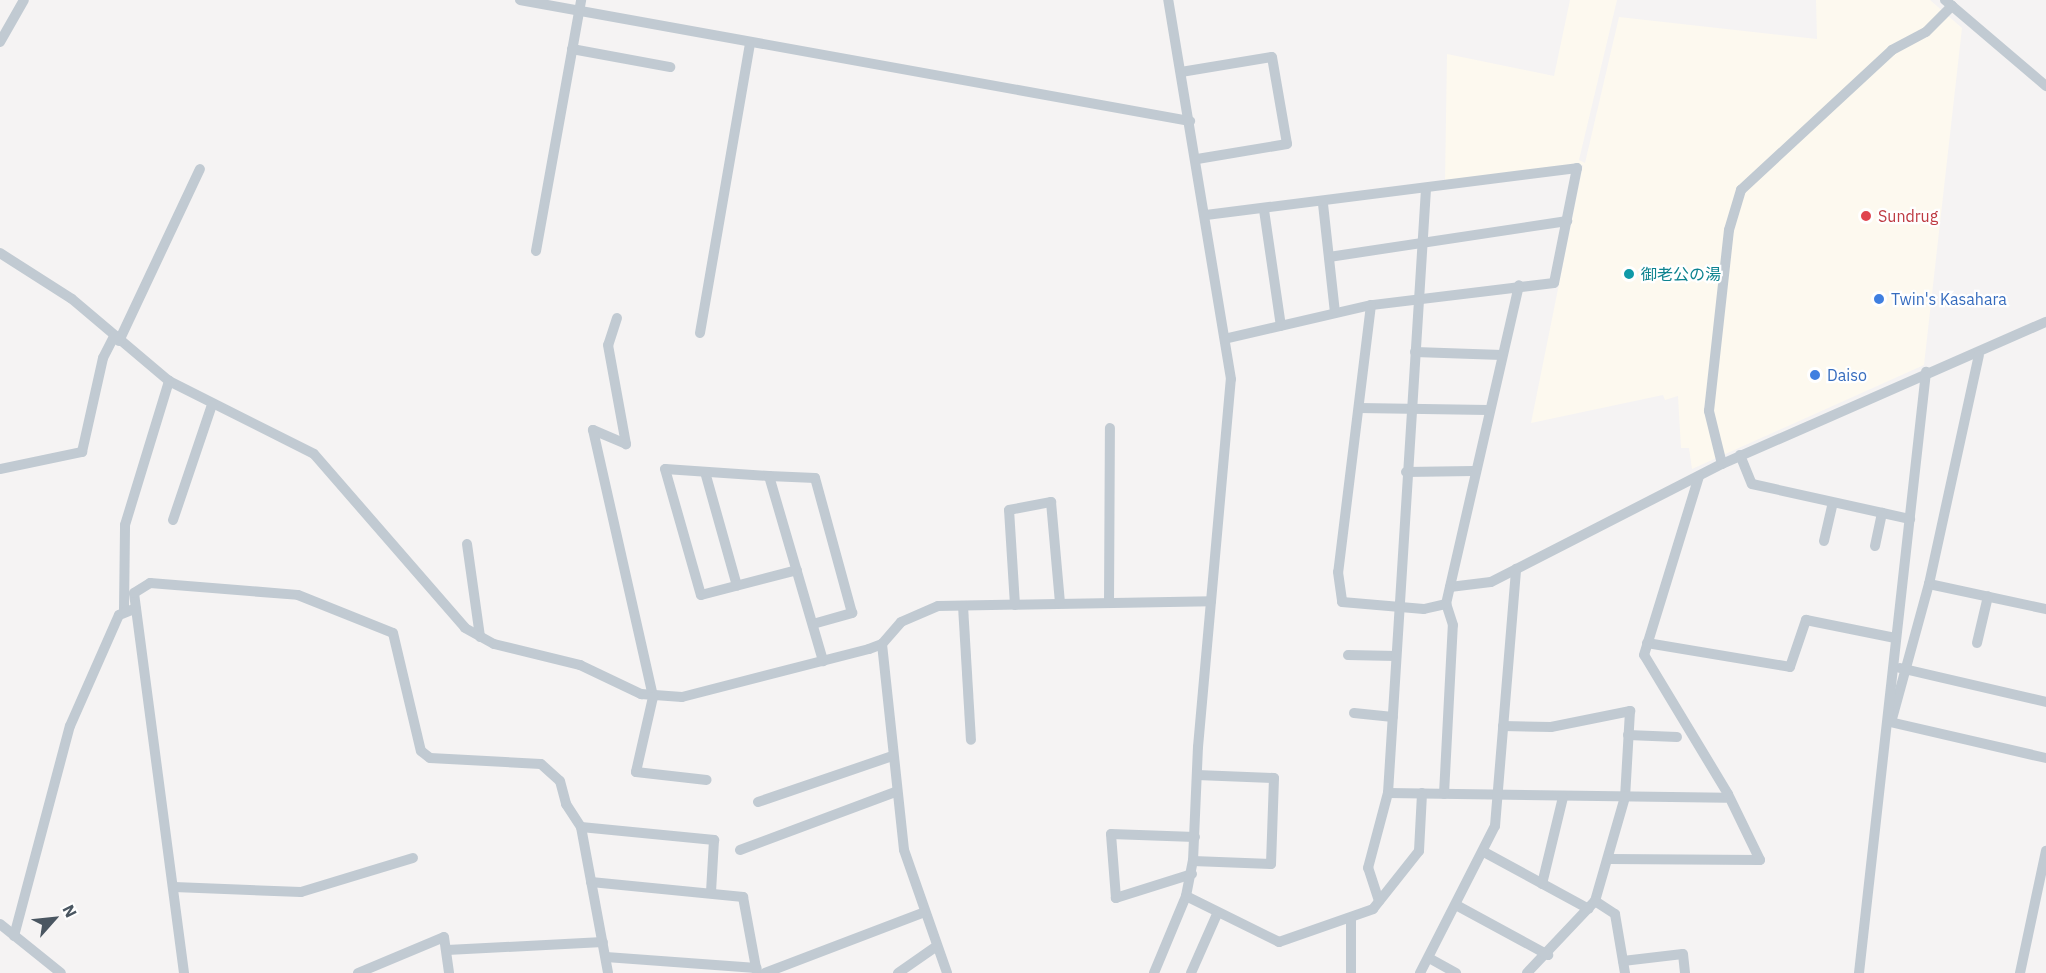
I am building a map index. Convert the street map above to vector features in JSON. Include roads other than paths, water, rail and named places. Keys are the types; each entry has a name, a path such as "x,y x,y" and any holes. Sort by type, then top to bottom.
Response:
{"street":[{"path":"0,42 24,0"},
{"path":"520,0 580,5 750,43 1190,121"},
{"path":"1154,973 1186,896 1192,874 1197,775 1231,379 1228,338 1168,0"},
{"path":"1722,464 1709,411 1729,230 1741,190 1892,50 1926,32 1948,3 2046,86"},
{"path":"536,251 580,5"},
{"path":"700,333 750,43"},
{"path":"572,49 670,67"},
{"path":"1181,72 1272,57 1287,144 1197,159"},
{"path":"1206,215 1323,204 1577,168 1554,283 1519,285 1371,305 1228,338"},
{"path":"0,469 82,452 103,358 117,338 200,169"},
{"path":"1379,902 1368,868 1388,792 1406,472 1426,189"},
{"path":"1323,204 1335,312"},
{"path":"1264,210 1281,326"},
{"path":"1329,257 1567,221"},
{"path":"0,253 72,299 169,381 212,405 314,453 441,606 480,637 580,665 653,697 682,698 882,644 912,616 963,606 1211,601"},
{"path":"1444,794 1453,625 1446,604 1473,471 1519,285"},
{"path":"1371,305 1338,572 1342,602 1399,606 1446,604"},
{"path":"617,318 608,345 626,444 593,430 653,697 636,772 707,780"},
{"path":"1450,587 1475,587 1516,569 1740,455 1926,372 1979,355 2046,322"},
{"path":"1415,352 1502,355"},
{"path":"1890,722 1907,669 1929,584 1979,355"},
{"path":"1859,973 1890,722 1895,638 1926,372"},
{"path":"14,936 70,726 124,610 125,525 169,381"},
{"path":"173,520 212,405"},
{"path":"1359,408 1488,410"},
{"path":"1109,603 1110,428"},
{"path":"1740,455 1752,484 1910,519"},
{"path":"797,570 701,595 665,469 814,478 852,613 813,624"},
{"path":"1406,472 1473,471"},
{"path":"705,472 737,586"},
{"path":"770,476 822,661"},
{"path":"1609,859 1760,860 1644,655 1699,476"},
{"path":"1015,605 1009,510 1051,502 1060,603"},
{"path":"1824,540 1833,502"},
{"path":"1875,546 1882,513"},
{"path":"467,544 480,637"},
{"path":"1420,973 1484,852 1500,795 1503,726 1516,569"},
{"path":"184,973 134,593 150,583 298,595 393,633 421,751 430,758 551,768 581,827 608,973"},
{"path":"1929,584 2046,609"},
{"path":"1977,643 1988,596"},
{"path":"963,606 971,740"},
{"path":"124,610 136,608"},
{"path":"1647,643 1790,667 1806,620 1895,638"},
{"path":"882,644 895,792 922,913 934,948 947,973"},
{"path":"1348,655 1396,656"},
{"path":"1893,666 2046,702"},
{"path":"1503,726 1551,727 1629,711 1625,797 1609,859 1592,905 1548,955 1527,973"},
{"path":"1354,713 1393,717"},
{"path":"1890,722 2046,758"},
{"path":"1628,735 1677,737"},
{"path":"758,802 892,756"},
{"path":"1193,861 1271,864 1274,778 1197,775"},
{"path":"740,850 895,792"},
{"path":"1388,792 1563,797 1726,798"},
{"path":"1186,896 1217,914 1279,942 1351,918 1379,902 1419,850 1422,793"},
{"path":"1542,884 1563,797"},
{"path":"581,827 714,840 711,892"},
{"path":"1192,874 1116,898 1111,834 1195,837"},
{"path":"2020,973 2046,851"},
{"path":"1484,852 1542,884 1615,914 1625,973"},
{"path":"174,887 301,892 413,858"},
{"path":"591,882 711,892 743,897 760,972"},
{"path":"1456,905 1548,955"},
{"path":"606,957 760,972 922,913"},
{"path":"1191,973 1217,914"},
{"path":"1351,918 1351,973"},
{"path":"0,924 61,973"},
{"path":"358,973 444,937 449,973"},
{"path":"447,950 603,942"},
{"path":"898,973 934,948"},
{"path":"1623,961 1683,954 1685,973"},
{"path":"1429,958 1456,973"}],"place":[{"name":"Sundrug","path":"1866,216"},
{"name":"御老公の湯","path":"1629,274"},
{"name":"Twin's Kasahara","path":"1879,299"},
{"name":"Daiso","path":"1815,375"}]}
